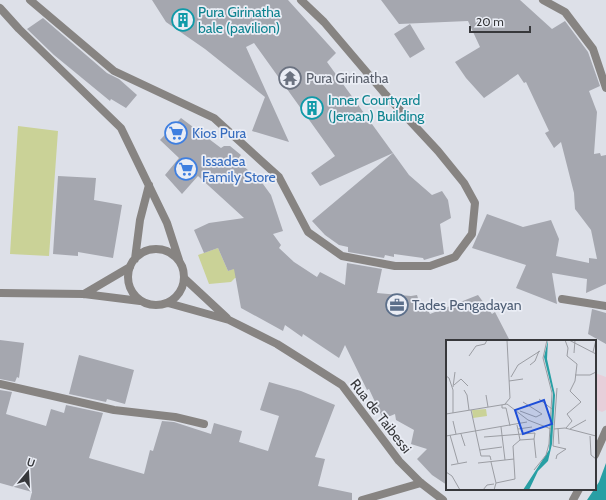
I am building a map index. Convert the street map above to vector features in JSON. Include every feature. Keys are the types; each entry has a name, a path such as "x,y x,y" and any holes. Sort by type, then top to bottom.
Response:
{"street":[{"path":"30,0 114,72 214,118 279,177 308,232 342,256 395,266 430,266 455,257 472,234 475,203 464,183 438,151 386,95 324,22 302,0"},
{"path":"543,0 565,12 593,49 606,88"},
{"path":"0,8 24,34 121,128 167,223 185,279 182,289 177,297 168,303 158,305 149,304 140,300 84,294 0,293"},
{"path":"135,259 140,220 149,185"},
{"path":"84,294 130,267 142,252 152,249 162,249 171,253 179,260"},
{"path":"130,267 129,285 134,294 140,300"},
{"name":"Rua de Taibessi","path":"185,279 229,320"},
{"path":"562,299 606,306"},
{"name":"Rua de Taibessi","path":"168,303 229,320 277,344 342,385 399,461 421,483 443,500"},
{"path":"0,384 114,410 175,418 204,424"},
{"path":"596,453 606,430"},
{"path":"362,500 421,483"},
{"path":"573,500 578,490"}],"shaded area":[{"path":"596,373 606,377 606,410 602,412 596,409"}],"green space":[{"path":"18,126 58,131 49,256 10,254"},
{"path":"218,248 228,271 251,262 246,278 235,278 231,282 209,284 198,255"}],"water":[{"path":"606,463 606,500 587,500 594,490 596,490 596,486"}],"building":[{"name":"Pura Girinatha","path":"152,0 288,0 336,53 327,62 393,153 320,186 311,173 335,156 254,43 246,47 289,142 252,131 265,97 205,49 166,22"},
{"path":"381,0 520,0 552,29 565,21 588,52 600,86 589,91 597,112 594,154 600,153 601,156 606,155 606,284 586,293 587,279 552,273 557,304 516,288 526,265 472,248 487,214 523,227 551,220 559,239 556,256 589,263 589,258 597,259 591,230 575,209 574,193 561,142 554,148 545,133 549,131 526,82 524,83 518,74 484,98 466,78 455,62 480,47 468,21 399,24"},
{"path":"43,18 107,73 119,79 137,95 126,108 111,99 110,101 54,55 27,29"},
{"path":"410,24 425,49 410,58 394,34"},
{"path":"181,118 221,148 224,146 230,146 241,155 237,160 263,184 271,195 283,231 273,234 281,245 279,248 294,262 317,277 320,272 345,285 347,263 382,269 377,293 411,296 417,295 420,305 424,303 430,314 478,295 492,314 495,312 509,340 446,340 446,484 432,475 417,459 427,449 411,444 414,430 396,420 395,414 383,419 369,389 367,390 345,345 339,358 303,334 302,337 285,325 283,331 241,308 234,269 228,271 218,248 204,253 194,230 209,223 244,218 198,176 182,194 165,175 179,158 160,140"},
{"path":"393,153 409,175 432,195 442,191 448,200 451,218 440,224 444,254 424,260 423,258 394,254 394,257 385,255 384,258 348,252 348,247 339,245 325,235 312,221"},
{"path":"58,176 96,178 94,200 122,205 113,258 78,252 78,256 53,254"},
{"path":"592,309 606,313 606,344 588,334"},
{"path":"0,340 24,343 19,378 17,377 15,382 0,379"},
{"path":"79,355 134,370 125,404 107,399 106,402 69,394"},
{"path":"269,382 301,391 335,405 315,457 325,459 318,486 352,493 352,500 30,500 32,492 0,483 0,390 12,392 6,414 46,426 51,409 64,413 66,405 103,413 89,458 144,474 150,450 153,451 162,421 174,422 211,434 214,423 242,431 239,442 268,451 279,416 260,410"}],"place":[{"name":"Pura Girinatha bale (pavilion)","path":"183,20"},
{"name":"Pura Girinatha","path":"290,78"},
{"name":"Inner Courtyard (Jeroan) Building","path":"312,108"},
{"name":"Kios Pura","path":"176,133"},
{"name":"Issadea Family Store","path":"186,169"},
{"name":"Tades Pengadayan","path":"397,305"}]}
